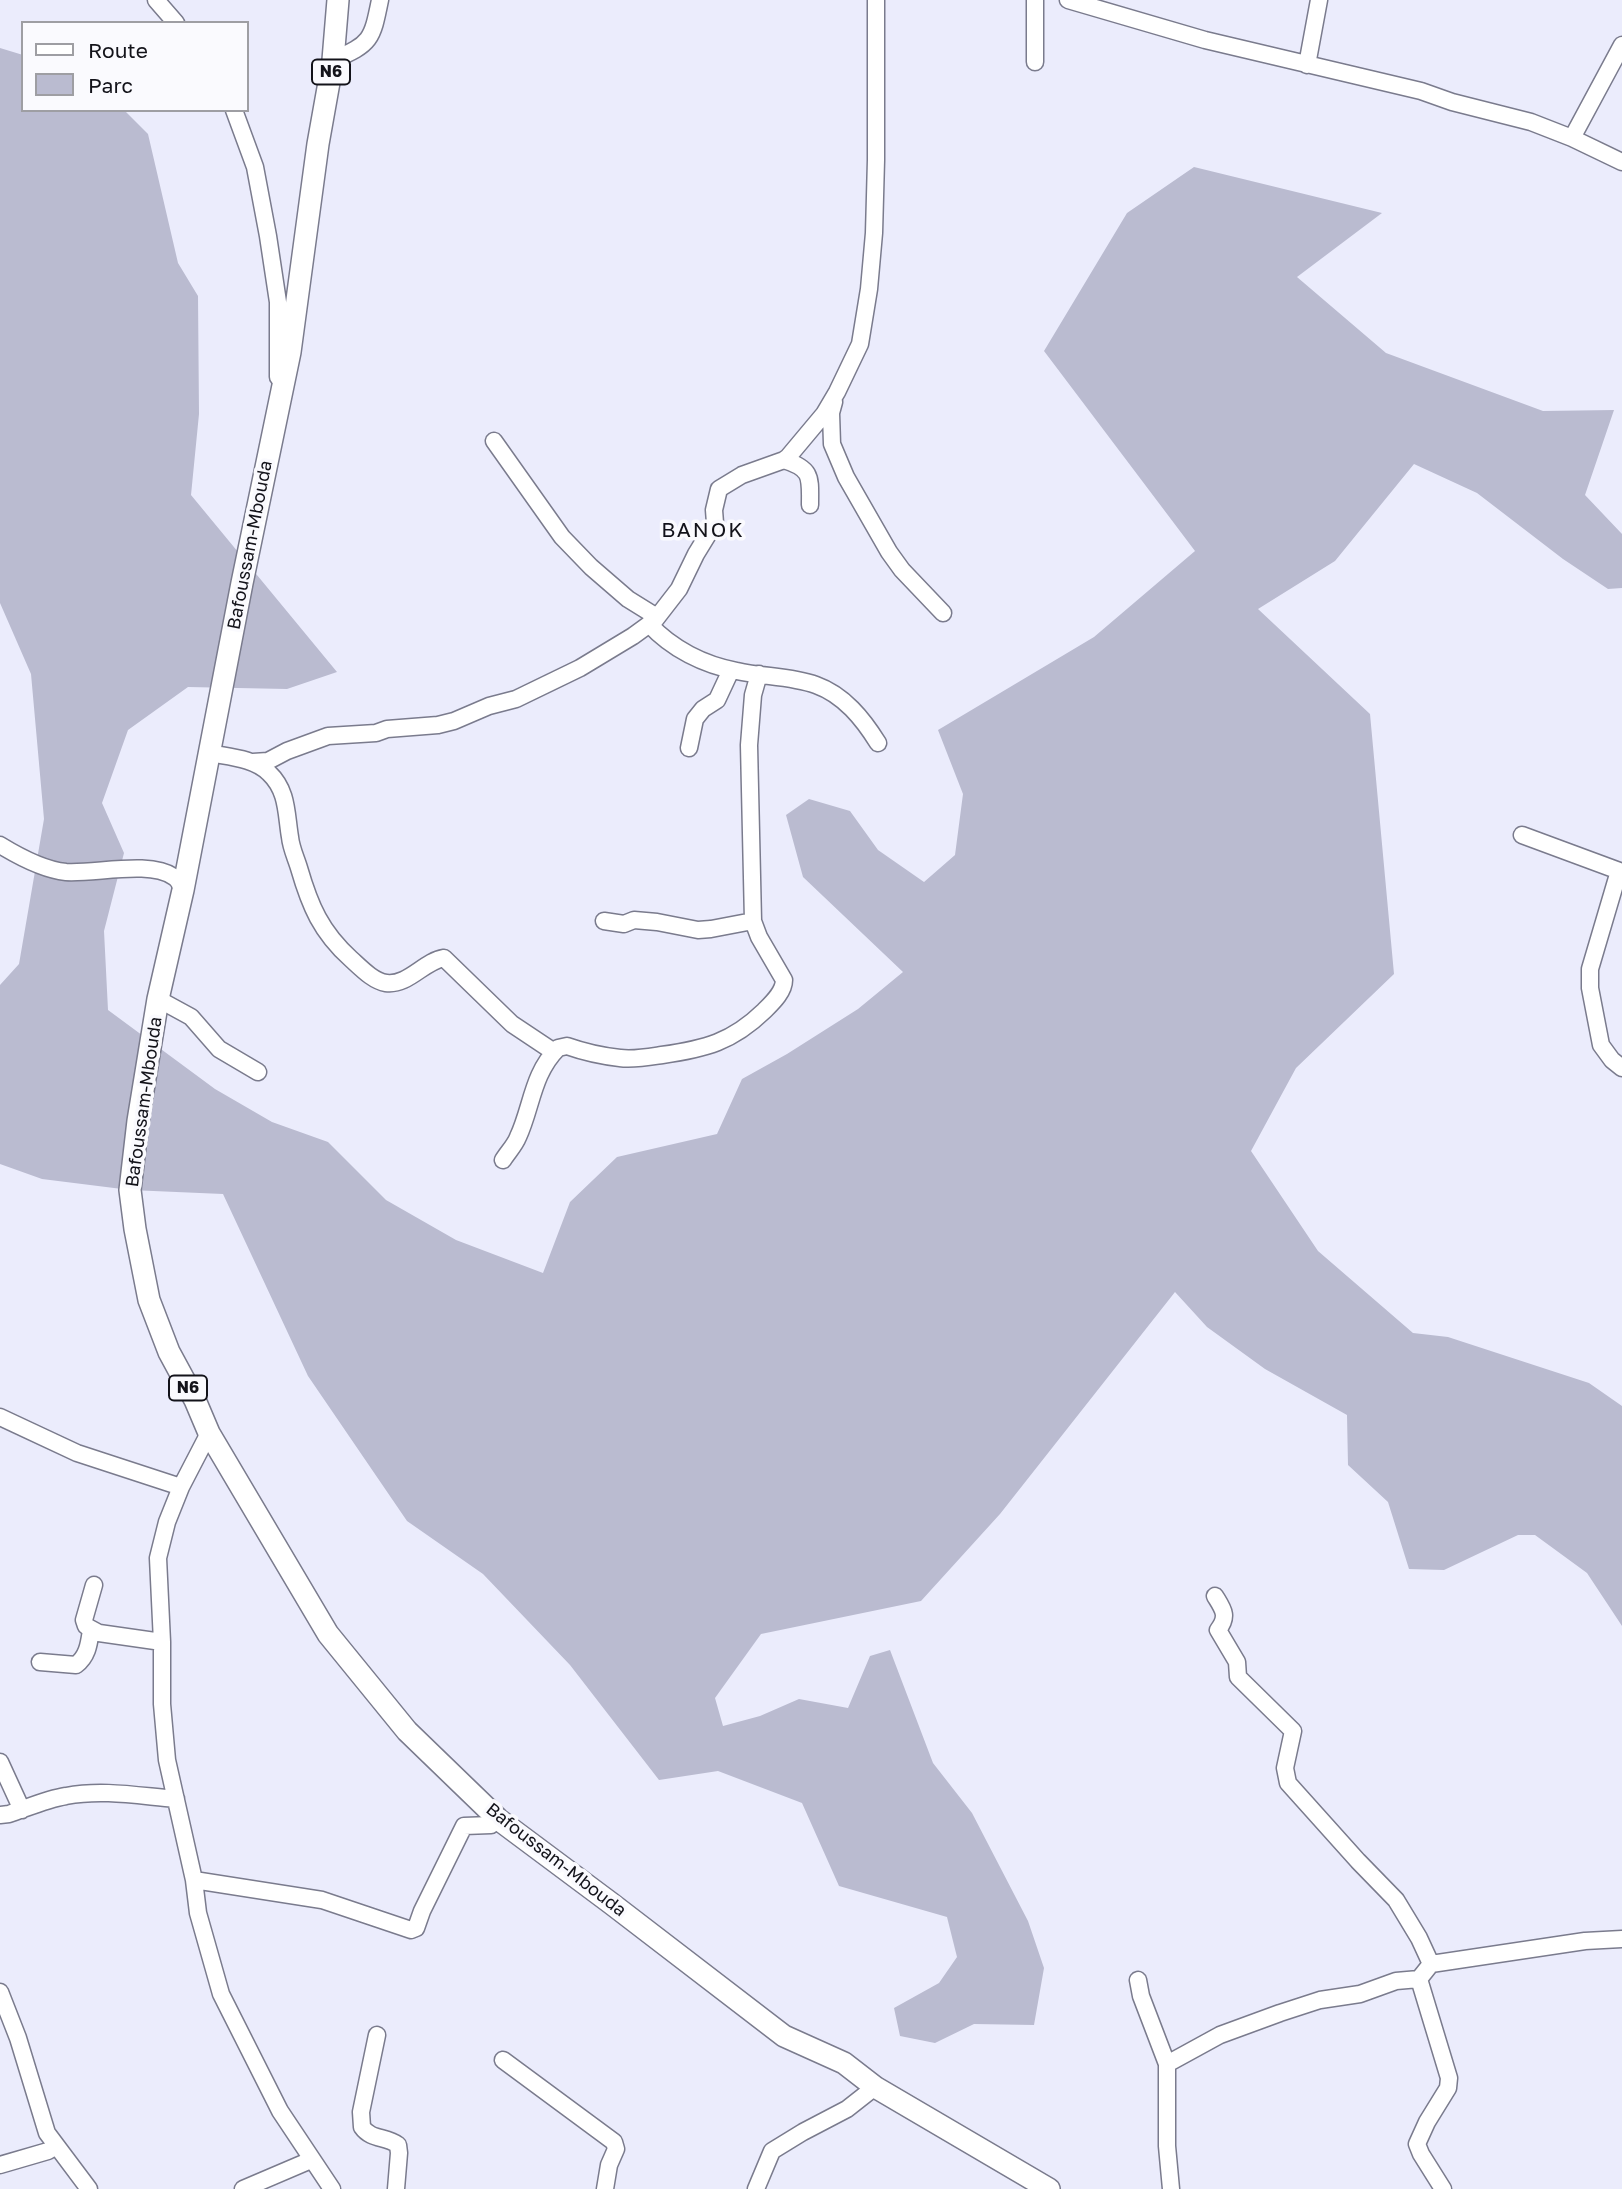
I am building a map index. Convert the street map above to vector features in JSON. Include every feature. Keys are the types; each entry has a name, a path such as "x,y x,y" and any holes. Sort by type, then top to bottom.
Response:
{"highway":[{"name":"Bafoussam-Mbouda","path":"338,1 333,60 318,144 290,352 183,890 158,999 138,1121 130,1190 149,1300 169,1352 209,1433 328,1634 407,1731 498,1819 784,2036 844,2063 875,2087 1049,2189"}],"street":[{"path":"156,0 174,21"},
{"path":"333,60 357,50 370,39 380,0"},
{"path":"209,753 253,762 268,761 328,736 438,725 489,706 512,701 593,661 653,620 679,589 700,546 715,523 714,510 719,489 742,475 784,460 812,430 835,396 860,344 872,266 876,160 876,0"},
{"path":"1035,0 1035,62"},
{"path":"1307,65 1319,0"},
{"path":"1073,1 1205,40 1437,95 1452,102 1531,122 1573,138 1622,162"},
{"path":"1573,138 1622,45"},
{"path":"235,112 255,167 278,302 278,404"},
{"path":"835,396 831,413 832,444 845,477 902,570 943,612"},
{"path":"494,441 562,537 653,620 671,645 731,670 818,686 845,702 866,723 878,743"},
{"path":"784,460 805,469 810,479 810,505"},
{"path":"689,748 695,719 703,709 717,700 731,670"},
{"path":"503,1160 517,1140 534,1086 558,1048 567,1046 622,1059 685,1052 718,1043 748,1026 771,1004 784,985 753,921 749,745 753,695 759,674"},
{"path":"253,762 268,772 284,795 290,840 310,904 322,927 341,949 371,975 388,984 399,981 428,962 444,958 512,1024 554,1052"},
{"path":"1522,835 1620,872 1590,968 1590,988 1601,1045 1622,1068"},
{"path":"0,845 21,857 64,872 151,867 175,877 183,890"},
{"path":"604,921 657,922 698,930 753,921"},
{"path":"158,999 191,1017 219,1049 258,1072"},
{"path":"0,1416 77,1453 181,1487"},
{"path":"209,1433 181,1487 167,1522 158,1558 162,1704 167,1760 194,1880 200,1926 220,1994 275,2102 332,2189"},
{"path":"94,1586 84,1620 86,1626 99,1633 162,1642"},
{"path":"1215,1596 1225,1612 1225,1619 1218,1630 1237,1662 1238,1677 1293,1731 1285,1768 1288,1783 1396,1900 1431,1964"},
{"path":"40,1662 76,1665 87,1650 91,1630"},
{"path":"0,1762 22,1810"},
{"path":"0,1815 64,1796 89,1793 176,1799"},
{"path":"194,1880 322,1900 411,1930 416,1928 464,1826 491,1825 498,1819"},
{"path":"1167,2064 1220,2035 1280,2013 1320,2000 1360,1994 1396,1981 1419,1979 1431,1964 1622,1938"},
{"path":"1419,1979 1449,2078 1448,2088 1417,2144 1443,2189"},
{"path":"1138,1980 1167,2064 1167,2146 1171,2189"},
{"path":"0,1993 3,2010 18,2038 42,2121 56,2146 89,2189"},
{"path":"377,2035 360,2112 362,2127 371,2136 394,2141 398,2145 396,2189"},
{"path":"503,2060 614,2141 616,2149 608,2165 606,2189"},
{"path":"756,2189 772,2151 847,2109 875,2087"},
{"path":"0,2165 48,2151 56,2146"},
{"path":"243,2189 311,2160"}],"green space":[{"path":"0,48 21,54 21,112 126,112 148,134 178,263 198,296 199,414 191,495 337,672 287,689 188,687 128,730 102,803 124,853 104,931 108,1010 215,1089 272,1122 328,1142 386,1200 456,1240 543,1273 570,1202 617,1157 717,1134 742,1079 858,1009 903,972 803,877 786,815 809,799 850,811 878,850 924,882 955,855 963,794 938,730 1094,637 1195,551 1044,351 1127,213 1194,167 1382,213 1297,277 1386,353 1543,411 1614,410 1585,495 1622,534 1622,588 1608,589 1563,559 1477,493 1414,464 1335,561 1258,609 1370,714 1394,974 1296,1068 1251,1151 1318,1251 1413,1333 1448,1337 1589,1383 1622,1406 1622,1626 1587,1573 1535,1535 1518,1535 1444,1570 1409,1569 1388,1502 1348,1465 1347,1415 1265,1369 1207,1327 1175,1292 1000,1514 921,1601 761,1634 715,1698 723,1726 760,1716 799,1699 848,1708 870,1656 890,1650 933,1763 972,1813 1028,1921 1044,1968 1034,2025 974,2024 935,2043 900,2036 894,2008 939,1983 957,1957 947,1917 839,1886 802,1803 718,1771 659,1780 570,1665 483,1574 407,1521 308,1376 223,1194 130,1190 42,1179 0,1164 0,985 19,964 44,819 31,674 0,603"}],"district":[{"name":"BANOK","path":"703,530"}]}
